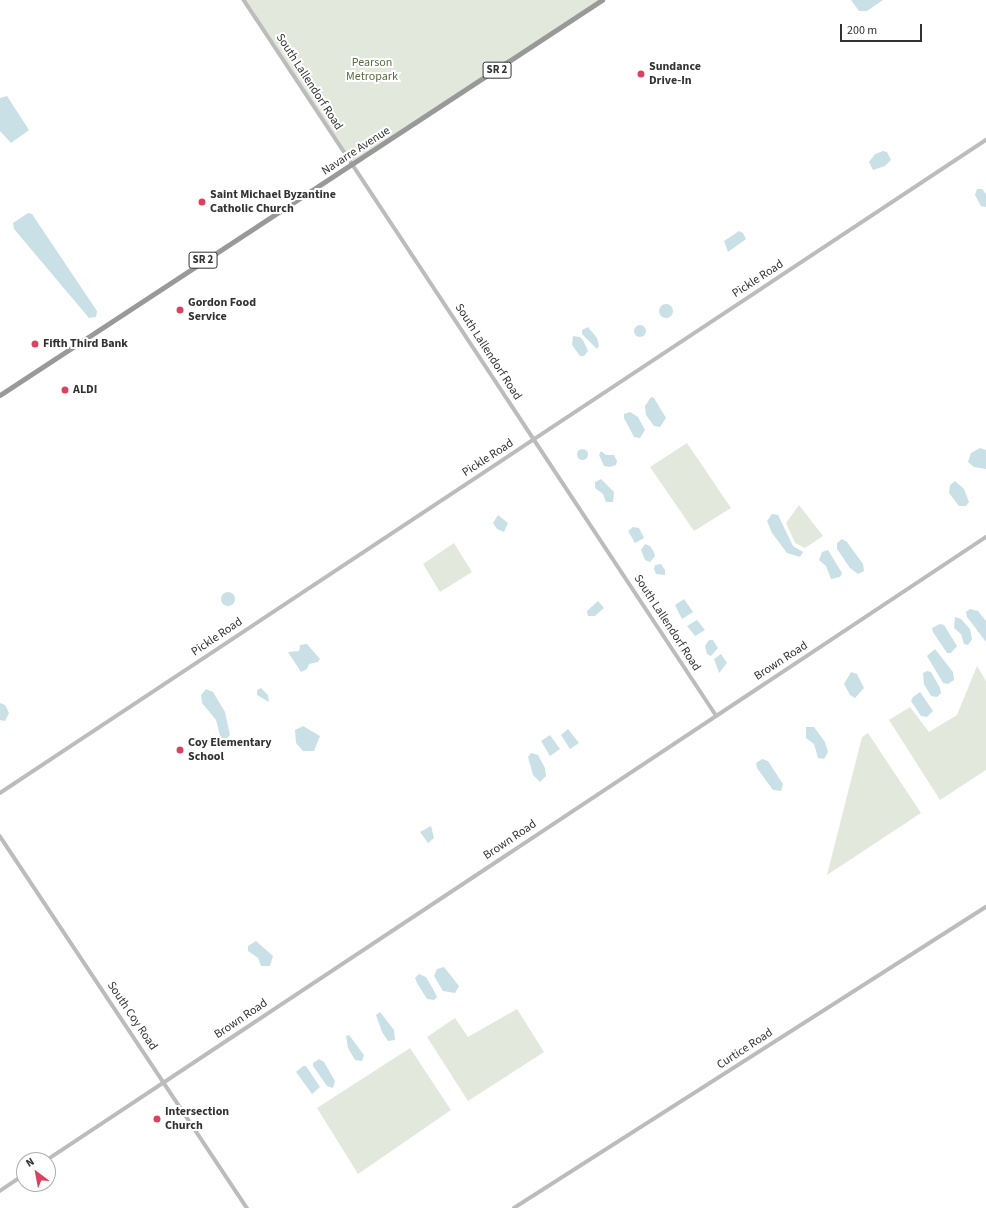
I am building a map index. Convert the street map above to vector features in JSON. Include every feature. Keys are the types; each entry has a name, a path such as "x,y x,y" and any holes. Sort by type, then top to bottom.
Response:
{"highway":[{"name":"Navarre Avenue","path":"0,395 249,230 352,166 602,0"}],"street":[{"name":"South Lallendorf Road","path":"244,0 352,166 716,715"},
{"name":"Pickle Road","path":"0,793 986,140"},
{"name":"Brown Road","path":"56,1154 986,537"},
{"name":"South Coy Road","path":"0,836 246,1208"},
{"name":"Curtice Road","path":"514,1208 986,907"},
{"path":"0,1191 16,1180"}],"green space":[{"name":"Pearson Metropark","path":"244,0 602,0 352,166"},
{"path":"687,443 731,508 694,531 650,467"},
{"path":"799,505 823,536 805,548 795,543 786,523"},
{"path":"454,543 472,572 440,592 423,564"},
{"path":"977,666 986,681 986,770 940,800 889,720 910,707 929,732 957,715"},
{"path":"868,733 921,813 827,875 862,737"},
{"path":"517,1009 544,1052 468,1101 427,1037 455,1018 468,1037"},
{"path":"410,1048 451,1110 358,1174 317,1108"}],"water":[{"path":"851,0 883,0 867,11 859,11"},
{"path":"7,96 29,130 11,143 0,131 0,98"},
{"path":"883,151 887,152 891,160 885,166 873,170 869,162 875,154"},
{"path":"977,189 982,189 986,194 986,207 981,206 975,195"},
{"path":"28,213 32,214 97,311 96,317 89,318 14,229 13,223"},
{"path":"739,231 743,233 746,239 728,252 724,241"},
{"path":"666,304 671,306 673,311 671,316 666,318 661,316 659,311 661,306"},
{"path":"638,325 642,325 646,331 642,337 638,337 634,333 634,329"},
{"path":"588,327 597,338 599,346 597,349 582,334 582,330"},
{"path":"573,336 580,337 583,340 588,351 584,356 580,356 572,345"},
{"path":"651,397 654,398 666,418 660,427 654,426 646,415 645,406"},
{"path":"630,412 638,417 645,430 640,438 634,437 624,418 624,414"},
{"path":"582,448 586,450 588,454 586,458 582,460 578,458 576,454 578,450"},
{"path":"980,448 986,450 986,469 974,467 968,462 971,453"},
{"path":"601,451 606,455 614,455 617,461 616,465 610,467 604,466 599,455"},
{"path":"601,479 614,492 613,502 606,502 603,494 595,488 595,482"},
{"path":"955,481 964,489 969,502 966,506 959,506 949,493 950,485"},
{"path":"772,514 778,515 793,546 803,552 800,557 787,553 772,533 767,521"},
{"path":"498,515 508,523 504,532 497,529 493,523"},
{"path":"633,527 639,528 644,538 635,543 628,531"},
{"path":"842,539 847,542 863,564 864,571 858,574 850,568 837,549 837,543"},
{"path":"645,544 650,546 654,552 655,556 650,562 645,560 641,550"},
{"path":"828,550 842,573 840,577 831,579 826,566 819,560 822,552"},
{"path":"661,564 665,570 665,575 656,574 654,569 655,565"},
{"path":"225,592 231,592 235,596 235,602 231,606 225,606 221,602 221,596"},
{"path":"684,599 693,612 682,619 675,605"},
{"path":"598,601 604,608 595,616 588,616 587,611"},
{"path":"970,609 978,611 986,621 986,642 967,617 966,612"},
{"path":"955,617 961,619 970,629 972,639 968,645 964,644 961,634 954,628"},
{"path":"697,620 705,630 695,636 687,626"},
{"path":"940,624 944,625 957,646 951,653 947,653 933,632 932,628"},
{"path":"709,640 713,640 718,648 711,656 707,654 705,646"},
{"path":"307,644 320,659 318,662 309,664 307,669 301,672 288,652 299,651 300,645"},
{"path":"935,649 953,672 954,680 948,684 943,683 927,656"},
{"path":"721,654 727,663 719,673 714,659"},
{"path":"927,671 931,672 940,688 941,693 937,697 931,696 924,684 923,673"},
{"path":"851,672 857,674 864,688 855,698 850,695 844,684"},
{"path":"261,688 268,695 269,702 257,695 257,690"},
{"path":"206,689 213,692 225,712 230,735 225,740 221,739 216,720 202,703 201,695"},
{"path":"920,692 933,711 927,717 921,716 911,701 913,697"},
{"path":"0,703 5,705 9,713 5,721 0,720"},
{"path":"303,726 320,736 314,751 303,751 296,743 295,730"},
{"path":"806,727 814,727 825,742 828,752 824,759 818,758 814,744 806,738"},
{"path":"568,729 579,743 570,749 561,735"},
{"path":"550,735 560,749 550,756 541,741"},
{"path":"531,753 538,755 545,768 546,776 540,782 533,775 528,757"},
{"path":"762,759 768,761 783,784 781,791 773,790 757,768 756,763"},
{"path":"431,826 434,838 428,843 420,832"},
{"path":"256,941 273,956 270,966 261,966 258,958 248,951 248,946"},
{"path":"444,967 459,986 455,993 443,991 434,976 437,969"},
{"path":"419,974 426,977 433,989 437,997 434,1000 427,999 417,983 415,978"},
{"path":"380,1012 394,1030 395,1040 388,1041 382,1032 376,1015"},
{"path":"349,1035 364,1055 362,1061 355,1060 348,1048 346,1036"},
{"path":"319,1059 324,1062 335,1081 333,1088 327,1086 313,1066 313,1063"},
{"path":"303,1066 306,1066 320,1087 312,1094 296,1072"}],"place":[{"name":"Sundance Drive-In","path":"641,74"},
{"name":"Saint Michael Byzantine Catholic Church","path":"202,202"},
{"name":"Gordon Food Service","path":"180,310"},
{"name":"Fifth Third Bank","path":"35,344"},
{"name":"ALDI","path":"65,390"},
{"name":"Coy Elementary School","path":"180,750"},
{"name":"Intersection Church","path":"157,1119"}]}
